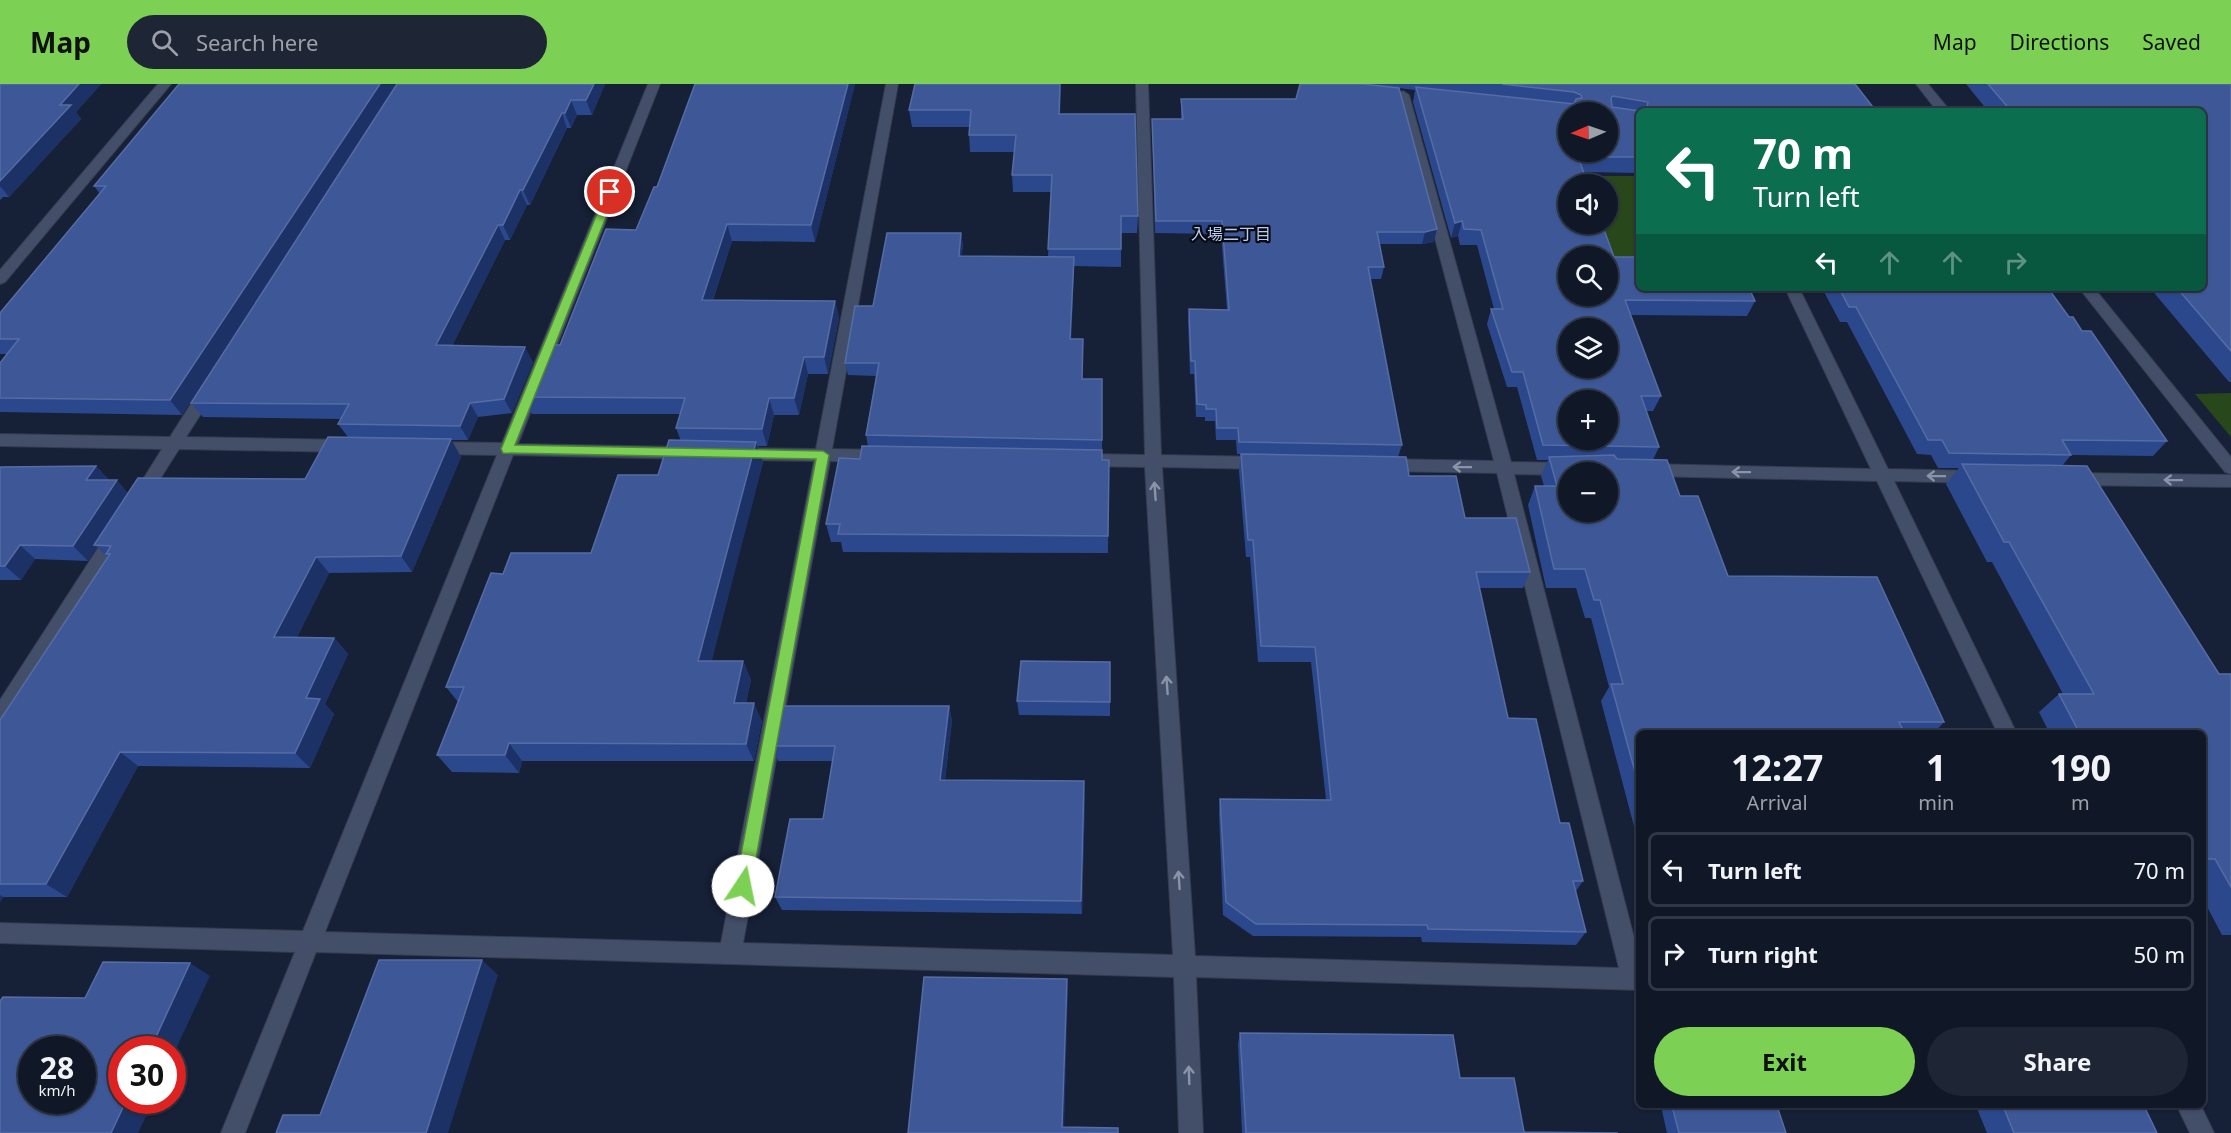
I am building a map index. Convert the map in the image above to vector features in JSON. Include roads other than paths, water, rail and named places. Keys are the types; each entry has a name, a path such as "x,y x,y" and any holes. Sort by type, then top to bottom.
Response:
{"street":[{"path":"0,279 165,84"},
{"path":"233,1133 654,84"},
{"path":"730,954 892,84"},
{"path":"1142,84 1154,461 1185,967 1191,1133"},
{"path":"1922,84 1942,108"},
{"path":"0,933 1636,979 1504,467 1403,95"},
{"path":"1793,291 2006,730"},
{"path":"2088,291 2231,468"},
{"path":"0,716 219,373"},
{"path":"0,440 365,447"},
{"path":"412,448 894,456"},
{"path":"1071,460 1282,464"},
{"path":"1364,465 1558,468"},
{"path":"1634,470 1999,477"},
{"path":"2057,478 2231,481"},
{"path":"2190,1108 2202,1133"}],"district":[{"name":"入場二丁目","path":"1231,234"}]}
